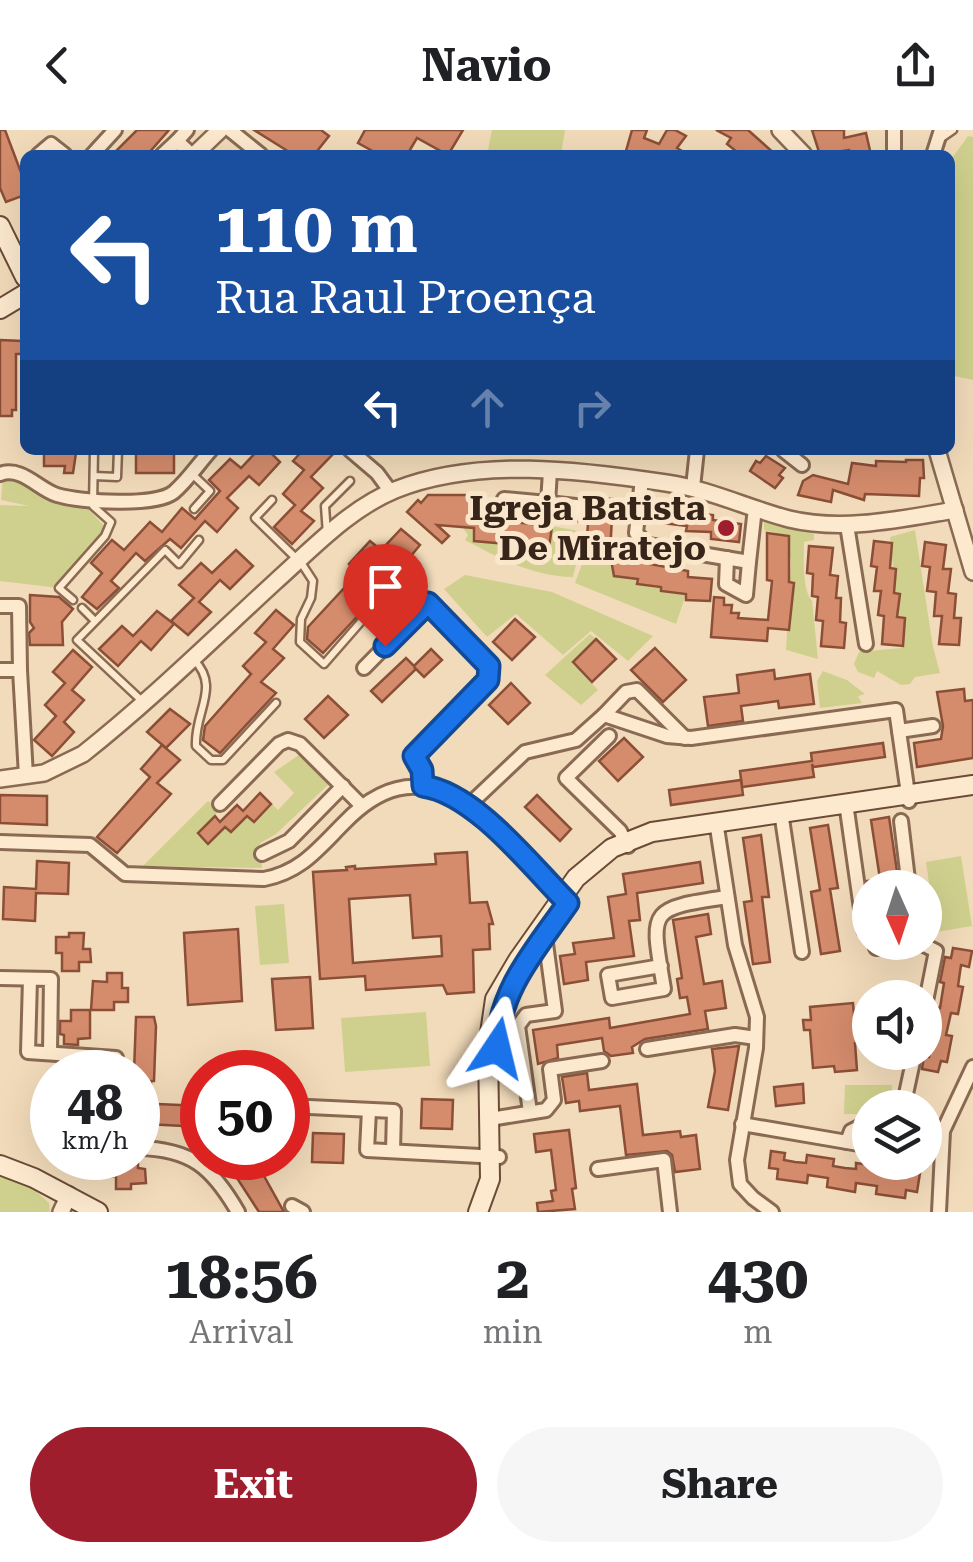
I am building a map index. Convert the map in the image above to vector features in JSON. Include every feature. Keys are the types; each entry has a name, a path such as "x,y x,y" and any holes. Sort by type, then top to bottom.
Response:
{"main road":[{"path":"0,226 20,267"},
{"path":"906,806 973,784"},
{"path":"489,1212 498,1187 488,1048 496,999 589,865 652,832 846,808 906,806 973,794"},
{"path":"494,1119 500,1017 512,985 565,899"},
{"path":"478,1212 495,1156"},
{"path":"0,1165 65,1204 98,1212"}],"street":[{"path":"97,150 115,130"},
{"path":"167,150 187,130"},
{"path":"198,150 220,130"},
{"path":"230,130 255,150"},
{"path":"780,130 799,150"},
{"path":"177,141 187,150"},
{"path":"0,474 25,476 56,495 150,500 172,494 207,455"},
{"path":"356,455 391,492"},
{"path":"694,487 697,455"},
{"path":"789,455 802,466"},
{"path":"938,455 973,572"},
{"path":"548,503 550,471"},
{"path":"0,779 60,767 83,754 328,535 391,492 455,476 550,471 694,487 791,519 848,525 954,510"},
{"path":"642,479 636,533 648,545 749,562"},
{"path":"504,499 548,503 585,507 584,514 504,506 504,499"},
{"path":"727,558 726,584 746,595 755,508"},
{"path":"848,525 866,644"},
{"path":"364,668 428,603 489,666 488,680 414,756 422,770 423,786"},
{"path":"0,606 19,606 26,776"},
{"path":"0,670 20,670"},
{"path":"470,804 525,752 576,740 626,692 637,690 686,738"},
{"path":"604,715 686,738 896,710 908,870"},
{"path":"899,731 933,726"},
{"path":"608,736 566,778 620,831 627,845"},
{"path":"220,804 279,744 288,740 300,744 362,804"},
{"path":"262,854 289,842 343,786"},
{"path":"0,842 80,838 125,874 264,879 303,866 362,804 388,790 423,786 446,791 470,804 565,899"},
{"path":"846,808 855,870"},
{"path":"782,817 802,952"},
{"path":"717,826 735,945 756,1017 737,1160 740,1184 772,1212"},
{"path":"661,966 656,930 662,913 676,904 727,897"},
{"path":"530,1112 518,1026 526,1015 555,1011 545,936"},
{"path":"0,978 51,979 50,1050"},
{"path":"30,979 30,1052"},
{"path":"648,1049 735,1035 756,1038"},
{"path":"494,1119 546,1110 552,1106 550,1069 602,1060"},
{"path":"939,1212 943,1131 973,1067"},
{"path":"310,1107 394,1111 393,1151"},
{"path":"368,1110 368,1150 495,1156"},
{"path":"742,1124 852,1143"},
{"path":"847,1142 852,1132"},
{"path":"598,1168 664,1160 670,1212"},
{"path":"218,1180 238,1212"}],"lane":[{"path":"940,135 954,130"},
{"path":"73,600 60,588 105,536 110,522 93,506 94,455"},
{"path":"94,476 117,477 118,455"},
{"path":"191,473 210,490 194,508"},
{"path":"328,535 325,506 350,481"},
{"path":"272,500 255,518 299,560 313,581 312,598 301,619 300,642 324,664 379,601"},
{"path":"143,702 77,640 165,550 179,564 199,540"},
{"path":"82,608 94,621"},
{"path":"192,657 208,680 197,720 196,746 211,760 223,760 276,703"}],"green space":[{"path":"492,130 565,130 562,150 488,150"},
{"path":"968,136 973,137 973,380 955,376 955,154"},
{"path":"3,477 88,509 109,531 59,588 0,581 0,505 29,506 1,500"},
{"path":"764,520 814,534 814,540 804,542 804,565 818,659 786,650 791,559 786,558 788,536 764,530"},
{"path":"552,526 584,532 573,577 545,574 504,560 465,540 468,535 462,527 474,528 474,541 549,548"},
{"path":"915,530 940,673 915,677 910,684 901,685 877,671 874,678 858,672 854,664 859,652 901,648 890,537"},
{"path":"586,553 610,554 614,576 686,594 676,624 575,583"},
{"path":"465,575 552,592 653,636 628,661 591,631 563,655 516,614 487,637 444,589"},
{"path":"590,634 595,638 572,663 598,690 581,705 545,675"},
{"path":"823,671 847,680 865,694 858,696 862,703 820,708 817,681"},
{"path":"302,753 330,783 276,834 260,843 262,868 143,866 208,801 219,810 198,833 208,844 225,827 231,832 247,816 254,822 272,804 278,810 294,793 274,772"},
{"path":"961,856 972,926 942,931 942,870 927,870 926,862"},
{"path":"284,904 289,963 260,965 255,906"},
{"path":"426,1012 430,1066 345,1072 341,1018"},
{"path":"845,1085 892,1085 892,1090 852,1090 852,1114 844,1114"},
{"path":"0,1176 31,1187 49,1203 50,1212 0,1212"}],"building":[{"path":"0,130 5,130 20,170 20,197 6,202 0,188"},
{"path":"137,130 169,130 151,150 117,150"},
{"path":"254,130 321,130 329,136 318,150 286,150"},
{"path":"365,130 463,130 451,150 439,150 417,138 410,150 371,150 358,143"},
{"path":"632,130 647,130 644,138 659,144 667,130 686,136 677,148 680,150 626,150"},
{"path":"716,130 748,130 770,150 735,150 727,144 731,138"},
{"path":"812,130 844,130 844,138 866,133 870,150 849,150 818,150"},
{"path":"0,340 20,341 20,354 16,354 16,410 12,410 12,416 0,416"},
{"path":"44,455 76,455 73,473 64,473 65,466 44,466"},
{"path":"136,455 174,455 174,473 136,473"},
{"path":"253,455 273,455 280,462 259,485 249,476 227,498 238,508 217,532 205,521 181,548 170,539 145,561 136,553 111,581 119,588 97,609 82,597 102,573 91,563 112,540 124,550 150,522 162,532 182,508 195,519 220,491 209,480 230,459 241,468"},
{"path":"298,455 332,455 311,477 323,488 301,511 314,521 292,544 274,527 295,505 283,494 304,470 293,461"},
{"path":"766,456 785,468 775,488 750,471 756,461 760,463"},
{"path":"923,460 919,496 865,494 864,500 833,490 831,502 798,495 803,481 813,475 848,484 852,463 876,466 876,461"},
{"path":"428,495 476,495 475,518 552,526 549,548 474,541 474,528 437,525 449,536 442,543 407,512"},
{"path":"590,498 613,499 610,554 586,552 588,523 595,508"},
{"path":"662,504 689,506 688,512 741,524 739,542 711,539 711,532 686,531 687,526 661,523"},
{"path":"401,529 420,545 401,568 388,557 366,582 380,592 323,653 307,639 308,627 358,573 349,564 370,541 381,550"},
{"path":"767,533 789,536 789,582 794,583 789,630 768,628 767,641 711,637 714,597 724,598 724,605 732,605 731,613 739,613 738,618 768,620 772,581 767,580"},
{"path":"874,541 892,543 890,568 896,569 894,593 900,594 897,617 905,618 903,646 882,644 884,616 878,615 881,591 874,591 877,567 871,566"},
{"path":"925,542 946,545 943,569 951,569 948,593 956,594 954,618 961,618 959,645 939,644 942,616 934,616 936,592 927,591 930,567 922,566"},
{"path":"809,546 833,548 830,575 838,576 840,622 846,623 844,648 821,646 823,621 816,620 818,597 812,596 813,574 807,573"},
{"path":"236,550 253,566 230,589 220,580 199,602 211,612 188,635 171,621 194,598 179,585 201,563 212,573"},
{"path":"610,554 640,556 639,562 688,571 688,577 712,579 710,601 686,600 686,594 661,591 661,587 637,584 638,579 614,576"},
{"path":"30,595 59,597 73,609 62,622 63,645 30,645 29,633 34,628 30,622"},
{"path":"276,610 294,625 273,649 284,658 261,682 276,693 220,753 203,740 205,726 251,674 243,666 266,642 255,633"},
{"path":"157,611 174,624 151,650 141,641 118,666 99,649 122,626 133,636"},
{"path":"515,619 535,637 512,660 493,642"},
{"path":"596,639 616,659 592,682 573,662"},
{"path":"655,648 686,680 663,702 631,670"},
{"path":"431,649 442,660 424,677 416,669 382,702 371,691 406,658 414,666"},
{"path":"73,650 92,667 72,690 84,700 64,722 74,732 52,756 34,740 56,716 45,705 65,683 53,672"},
{"path":"774,670 775,679 810,674 814,704 779,708 778,701 741,706 743,721 708,726 704,697 739,693 737,675"},
{"path":"511,683 530,703 508,724 489,705"},
{"path":"964,689 965,701 973,700 973,758 917,767 914,743 941,739 943,726 937,692"},
{"path":"328,696 348,715 324,738 305,719"},
{"path":"170,709 190,724 166,748 147,732"},
{"path":"624,738 643,757 618,781 599,761"},
{"path":"883,743 885,757 813,767 812,764 814,777 742,787 740,771 812,761 811,753"},
{"path":"162,745 180,760 157,783 171,794 117,853 97,837 150,777 141,769"},
{"path":"741,780 743,795 671,805 669,790"},
{"path":"260,793 271,804 254,822 247,816 231,832 225,827 208,844 198,833 215,816 220,822 237,805 243,811"},
{"path":"0,795 47,796 47,825 0,823"},
{"path":"537,795 571,829 560,841 525,807"},
{"path":"889,817 897,870 879,870 871,820"},
{"path":"828,825 838,888 830,889 840,951 821,954 811,892 820,890 810,828"},
{"path":"761,835 769,897 762,897 770,962 753,964 744,902 752,901 743,838"},
{"path":"467,852 470,903 487,902 493,924 489,924 490,949 473,950 474,992 447,994 443,985 366,990 365,976 320,979 313,872 355,866 436,864 435,854","holes":["410,895 413,938 441,936 442,956 353,963 349,899"]},
{"path":"37,861 69,863 68,894 36,893 35,921 3,919 4,887 36,889"},
{"path":"700,862 703,883 637,893 640,920 629,921 634,956 586,962 588,980 564,984 560,956 575,954 573,943 614,938 608,897 626,894 623,874"},
{"path":"708,914 711,934 696,937 704,984 722,981 726,1008 705,1011 708,1029 645,1039 632,1047 633,1053 611,1056 604,1051 602,1038 557,1045 558,1058 538,1064 533,1030 609,1018 610,1028 690,1014 687,997 680,998 677,979 682,978 673,920"},
{"path":"238,929 242,1001 188,1005 184,933"},
{"path":"69,933 84,933 83,949 90,949 91,962 79,962 79,971 62,971 62,953 56,953 56,937 69,937"},
{"path":"953,948 972,951 969,967 961,965 958,986 963,987 958,1014 951,1013 946,1035 952,1036 947,1062 942,1061 944,983 940,980 945,957 951,958"},
{"path":"107,973 122,973 122,988 128,988 128,1002 114,1002 114,1010 91,1010 93,981 107,982"},
{"path":"310,977 313,1028 276,1030 272,979"},
{"path":"852,1003 852,1070 857,1070 835,1072 834,1066 813,1068 810,1030 804,1030 803,1020 811,1020 810,1007"},
{"path":"71,1010 90,1010 90,1038 78,1039 78,1045 64,1044 64,1035 60,1034 60,1021 71,1021"},
{"path":"136,1017 154,1017 155,1050 135,1050"},
{"path":"739,1046 728,1110 708,1107 715,1071 712,1049"},
{"path":"587,1073 589,1090 637,1084 643,1135 680,1131 681,1137 696,1135 700,1169 675,1172 672,1155 667,1151 626,1155 620,1106 580,1111 579,1101 566,1103 562,1077"},
{"path":"803,1084 804,1103 776,1106 774,1087"},
{"path":"422,1099 453,1100 452,1129 421,1128"},
{"path":"160,1104 180,1105 180,1126 160,1125"},
{"path":"569,1130 575,1209 538,1212 537,1203 553,1201 551,1191 556,1190 551,1150 536,1152 534,1134"},
{"path":"313,1133 344,1134 343,1163 312,1162"},
{"path":"771,1151 785,1153 784,1160 795,1162 806,1163 807,1155 834,1159 833,1166 852,1169 852,1180 919,1180 917,1192 906,1190 905,1198 876,1194 877,1186 856,1183 855,1192 827,1187 828,1178 808,1175 807,1183 777,1179 778,1169 769,1168"},
{"path":"116,1180 146,1180 131,1184 131,1189 116,1189"},
{"path":"238,1180 266,1180 284,1212 259,1212"}],"place":[{"name":"Igreja Batista De Miratejo","path":"726,528"}],"route":[{"path":"385,646 428,603 489,666 488,680 414,756 420,762 423,786 446,791 470,804 568,903 507,995 497,1048"}]}
